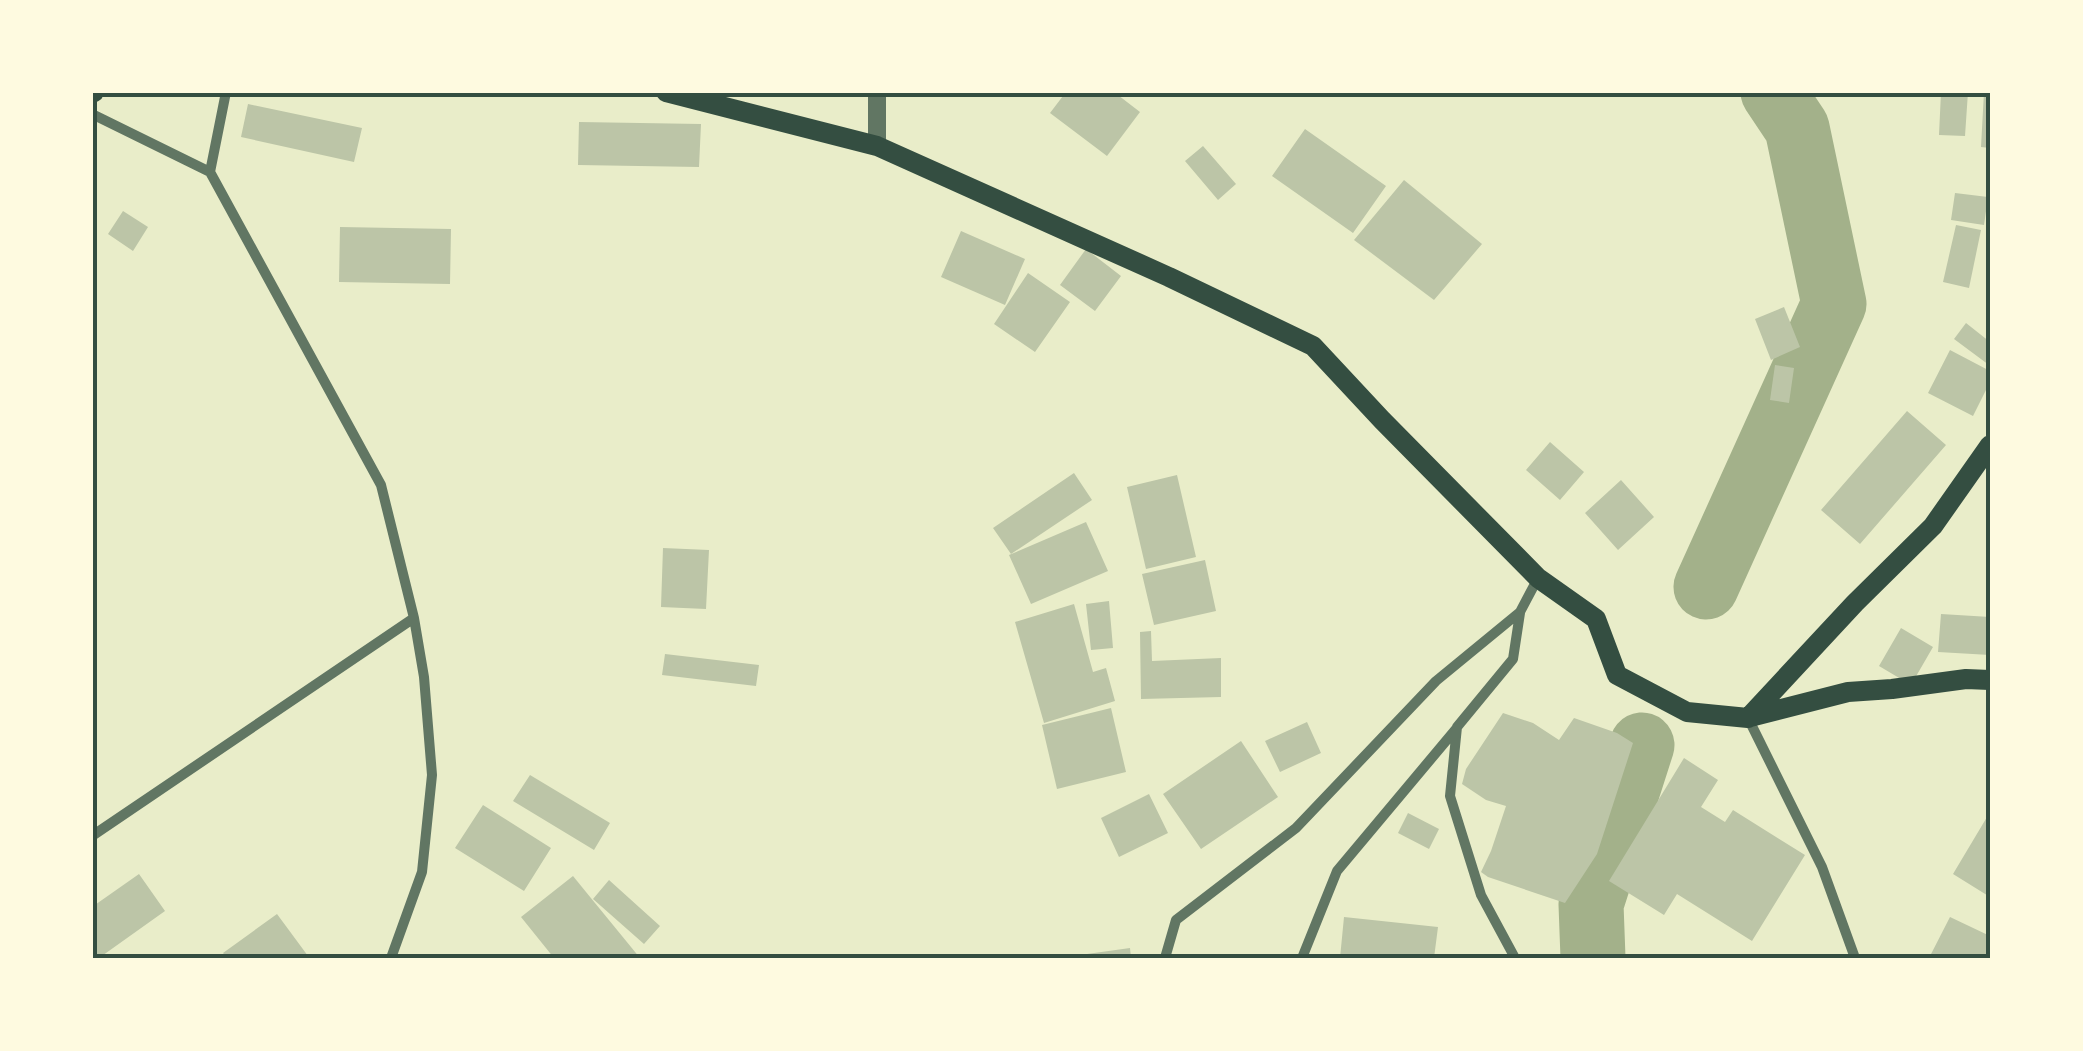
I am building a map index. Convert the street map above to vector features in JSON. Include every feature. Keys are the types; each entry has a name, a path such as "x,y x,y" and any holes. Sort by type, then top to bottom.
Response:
{"main road":[{"path":"666,92 877,146 1313,346 1538,578 1596,619 1617,675 1687,712 1748,718 1848,692 1966,678 1990,680"},
{"path":"1748,718 1932,526 1990,446"}],"street":[{"path":"210,172 226,92"},
{"path":"877,92 877,146"},
{"path":"92,114 210,172 381,485 414,618 424,677 432,776 422,872 391,958"},
{"path":"1302,958 1337,871 1513,658 1520,612 1538,578"},
{"path":"1165,958 1176,920 1296,828 1436,681 1520,612"},
{"path":"92,836 414,618"},
{"path":"1748,718 1822,867 1854,958"},
{"path":"1458,727 1450,796 1481,895 1515,958"}],"building":[{"path":"1066,92 1114,92 1140,112 1107,156 1050,113"},
{"path":"1941,92 1968,92 1965,136 1939,135"},
{"path":"1984,92 1990,92 1990,148 1981,147"},
{"path":"248,104 362,128 354,162 241,137"},
{"path":"579,122 701,124 699,167 578,165"},
{"path":"1305,129 1386,186 1353,233 1272,176"},
{"path":"1203,146 1236,184 1218,200 1185,161"},
{"path":"1404,180 1482,244 1434,300 1354,240"},
{"path":"1955,193 1988,197 1984,225 1951,220"},
{"path":"123,211 148,227 133,251 108,234"},
{"path":"1956,225 1981,230 1969,288 1943,282"},
{"path":"340,227 451,229 450,284 339,282"},
{"path":"961,231 1025,259 1005,305 941,277"},
{"path":"1086,249 1121,276 1095,311 1060,285"},
{"path":"1028,273 1070,302 1035,352 994,324"},
{"path":"1784,307 1800,347 1771,360 1755,319"},
{"path":"1966,323 1990,342 1989,365 1954,339"},
{"path":"1950,350 1990,371 1990,382 1973,416 1928,393"},
{"path":"1775,365 1794,368 1789,403 1770,400"},
{"path":"1907,411 1946,445 1860,544 1821,510"},
{"path":"1550,442 1584,472 1560,500 1526,470"},
{"path":"1074,473 1092,500 1011,554 993,528"},
{"path":"1177,475 1196,557 1146,569 1127,487"},
{"path":"1621,480 1654,517 1618,550 1585,513"},
{"path":"1086,522 1108,571 1031,604 1009,555"},
{"path":"663,548 709,550 706,609 661,607"},
{"path":"1205,560 1216,611 1154,625 1142,574"},
{"path":"1109,601 1113,648 1091,650 1086,604"},
{"path":"1074,604 1093,672 1106,668 1115,701 1044,723 1015,622"},
{"path":"1941,614 1990,617 1990,655 1938,652"},
{"path":"1901,628 1933,647 1911,685 1879,666"},
{"path":"1151,631 1152,661 1221,658 1221,697 1141,699 1140,632"},
{"path":"665,654 759,665 756,686 662,675"},
{"path":"1111,708 1126,772 1057,789 1042,725"},
{"path":"1503,713 1533,723 1559,740 1574,718 1633,743 1597,854 1565,903 1481,872 1506,806 1486,800 1462,784 1466,769"},
{"path":"1307,722 1321,753 1280,772 1265,741"},
{"path":"1241,741 1278,797 1201,849 1163,794"},
{"path":"1684,758 1718,780 1701,807 1725,822 1733,810 1805,855 1752,941 1677,894 1664,915 1609,881"},
{"path":"530,775 610,823 594,850 513,801"},
{"path":"1149,794 1168,833 1119,857 1101,818"},
{"path":"483,805 551,848 524,891 455,848"},
{"path":"1990,812 1990,897 1953,874"},
{"path":"1408,813 1439,829 1429,849 1398,833"},
{"path":"139,874 165,911 99,958 92,958 92,907"},
{"path":"573,876 640,958 554,958 521,917"},
{"path":"609,880 660,926 644,944 593,899"},
{"path":"277,914 308,956 227,958 223,953"},
{"path":"1344,917 1438,927 1434,958 1340,958"},
{"path":"1950,917 1990,936 1990,958 1929,958"},
{"path":"1130,948 1131,958 1088,958 1087,954"}],"waterway":[{"path":"1706,587 1834,304 1797,128 1773,92"},
{"path":"1593,958 1591,904 1642,745"}]}
